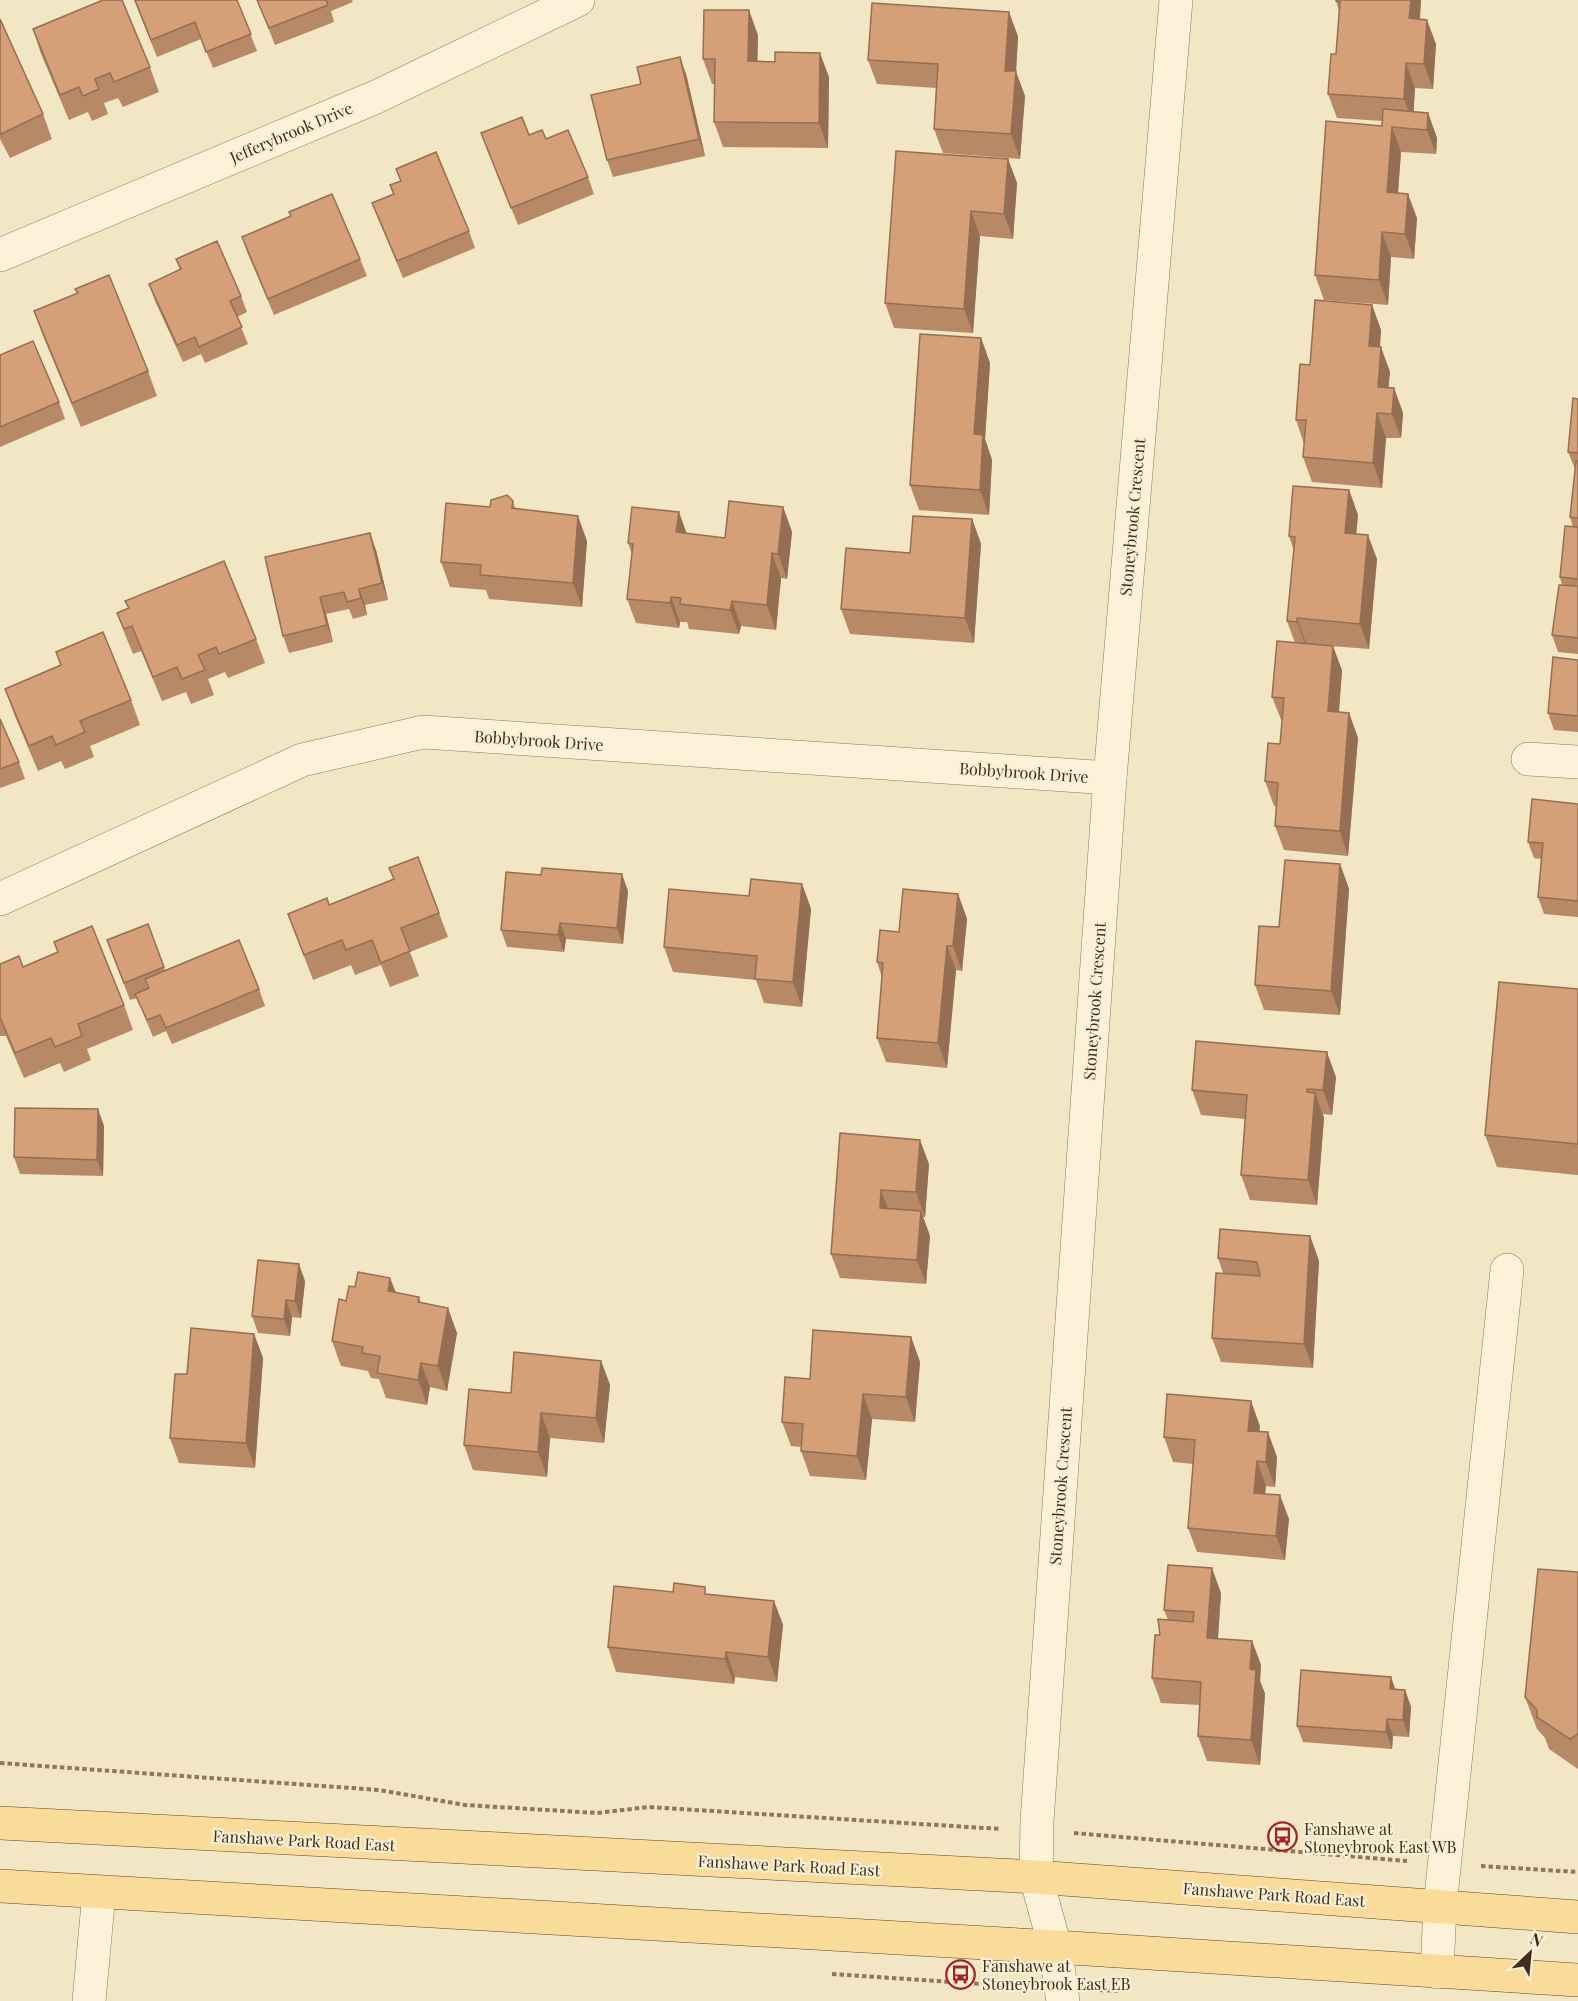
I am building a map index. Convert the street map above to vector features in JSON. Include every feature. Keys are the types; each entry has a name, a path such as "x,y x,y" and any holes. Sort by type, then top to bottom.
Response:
{"main road":[{"name":"Fanshawe Park Road East","path":"0,1823 1036,1877 1578,1917"},
{"path":"0,1886 1055,1947 1578,1980"}],"street":[{"name":"Jefferybrook Drive","path":"0,255 376,97 578,0"},
{"name":"Stoneybrook Crescent","path":"1063,2001 1055,1947 1036,1877 1038,1797 1110,778 1176,0"},
{"name":"Bobbybrook Drive","path":"0,899 302,760 423,732 1110,778"},
{"path":"1528,759 1578,762"},
{"path":"1437,1972 1440,1906 1507,1270"},
{"path":"89,2001 99,1893"}],"path":[{"path":"0,1763 379,1790 465,1805 597,1813 648,1807 981,1828"},
{"path":"1093,1834 1578,1872"}],"building":[{"path":"103,0 122,0 150,67 114,82 110,73 95,79 99,89 83,96 79,87 60,95 33,29"},
{"path":"135,0 237,0 251,34 206,52 195,22 151,40"},
{"path":"257,0 326,0 328,5 269,28"},
{"path":"1336,0 1411,0 1409,18 1427,20 1424,64 1406,63 1404,99 1328,94 1331,54 1336,54 1340,2"},
{"path":"872,3 1009,12 1005,71 1016,71 1011,134 934,129 938,64 868,60"},
{"path":"704,10 749,10 748,61 775,62 775,52 820,53 819,123 714,122 715,59 703,59"},
{"path":"0,19 43,114 1,134 0,133"},
{"path":"680,57 699,139 607,160 591,95 641,84 637,67"},
{"path":"1383,109 1428,113 1427,130 1392,127 1387,192 1408,194 1405,234 1382,232 1379,280 1315,275 1326,121 1382,126"},
{"path":"522,117 529,135 542,130 546,139 568,130 588,177 511,208 481,133"},
{"path":"896,151 1008,159 1004,214 971,211 964,309 885,303"},
{"path":"436,152 469,231 397,261 372,203 394,194 390,185 401,181 396,169"},
{"path":"332,194 360,259 268,299 242,237 291,216 289,212"},
{"path":"217,241 241,296 230,301 242,327 199,347 195,337 177,345 149,284 181,269 176,259"},
{"path":"109,275 148,371 72,403 34,311 78,293 75,289"},
{"path":"1315,300 1372,305 1369,346 1381,347 1378,387 1394,388 1392,414 1377,413 1373,463 1303,457 1306,420 1296,420 1300,364 1310,365"},
{"path":"920,334 981,338 974,434 983,435 980,490 910,485"},
{"path":"33,341 59,402 0,427 0,355"},
{"path":"1573,398 1578,399 1578,453 1568,452"},
{"path":"1576,461 1578,461 1578,518 1570,517"},
{"path":"1293,486 1349,490 1345,533 1368,535 1360,624 1297,618 1297,622 1287,621 1295,537 1289,536"},
{"path":"507,495 513,501 512,508 578,516 573,583 480,575 481,565 441,562 446,503 490,507 491,500"},
{"path":"729,501 783,507 778,554 772,553 767,605 732,601 730,610 680,604 681,598 671,597 670,603 627,599 633,544 628,543 632,507 679,512 676,532 725,538"},
{"path":"913,516 972,519 965,618 841,609 846,548 910,553"},
{"path":"1565,526 1578,527 1578,579 1560,577"},
{"path":"370,533 382,583 359,589 361,598 347,602 344,592 320,597 327,625 283,636 265,557"},
{"path":"224,561 256,639 219,654 216,647 198,655 205,670 182,679 177,667 153,677 132,626 124,629 117,613 129,608 125,601"},
{"path":"1559,585 1578,586 1578,638 1552,635"},
{"path":"103,632 131,700 80,721 85,732 56,745 52,736 29,746 5,689 61,665 56,652"},
{"path":"1277,641 1333,646 1328,711 1349,713 1340,831 1275,826 1278,783 1265,781 1268,743 1280,744 1284,698 1272,697"},
{"path":"1553,657 1578,660 1578,716 1548,713"},
{"path":"0,719 19,762 0,769"},
{"path":"1532,799 1578,804 1578,901 1538,897 1543,843 1528,842"},
{"path":"418,857 439,913 401,928 410,951 381,963 372,940 346,950 342,940 304,955 288,914 327,898 329,905 394,879 389,868"},
{"path":"1285,860 1340,864 1331,991 1255,985 1259,926 1279,927"},
{"path":"542,868 622,874 617,928 560,923 558,935 501,930 506,872 541,875"},
{"path":"751,879 802,884 793,982 755,979 757,956 664,947 669,889 749,896"},
{"path":"903,889 958,894 953,946 947,946 938,1043 877,1038 883,963 877,962 880,930 899,932"},
{"path":"148,924 164,967 124,983 107,940"},
{"path":"92,926 124,1005 78,1024 82,1036 55,1047 51,1038 15,1053 0,1017 0,964 19,956 23,967 58,952 54,942"},
{"path":"239,940 259,989 166,1028 160,1015 147,1020 135,994 149,988 145,979"},
{"path":"1499,982 1578,989 1578,1144 1485,1135"},
{"path":"1196,1041 1327,1052 1323,1090 1307,1089 1307,1092 1315,1093 1308,1180 1241,1175 1247,1095 1192,1090"},
{"path":"15,1108 98,1109 97,1160 14,1157"},
{"path":"840,1133 920,1140 916,1192 881,1190 880,1208 921,1211 917,1260 831,1254"},
{"path":"1220,1229 1310,1236 1304,1344 1212,1338 1216,1273 1260,1276 1257,1262 1218,1258"},
{"path":"258,1260 299,1264 295,1301 286,1300 284,1319 252,1316"},
{"path":"358,1272 390,1278 388,1291 419,1297 418,1302 448,1308 438,1366 421,1363 418,1380 377,1373 380,1356 362,1353 363,1347 332,1341 339,1299 346,1301 349,1286 355,1287"},
{"path":"191,1328 254,1334 246,1443 170,1438 175,1374 187,1374"},
{"path":"813,1330 911,1337 906,1397 863,1394 857,1456 801,1451 803,1424 782,1422 785,1377 810,1379"},
{"path":"514,1352 601,1361 596,1418 541,1413 538,1452 464,1445 469,1389 511,1393"},
{"path":"1167,1394 1251,1401 1248,1431 1268,1432 1266,1462 1257,1461 1254,1493 1280,1495 1276,1536 1188,1528 1195,1440 1164,1437"},
{"path":"1168,1565 1212,1568 1207,1638 1252,1641 1250,1669 1256,1670 1251,1740 1198,1736 1201,1682 1152,1678 1155,1635 1160,1635 1158,1619 1193,1622 1194,1612 1164,1610"},
{"path":"1538,1569 1578,1572 1578,1734 1570,1739 1537,1717 1537,1710 1525,1697"},
{"path":"674,1583 705,1587 705,1594 774,1601 768,1657 726,1652 725,1659 608,1647 614,1586 673,1592"},
{"path":"1301,1670 1391,1677 1390,1689 1405,1690 1403,1720 1387,1719 1386,1732 1297,1726"}],"place":[{"name":"Fanshawe at Stoneybrook East WB","path":"1283,1837"},
{"name":"Fanshawe at Stoneybrook East EB","path":"961,1974"}]}
